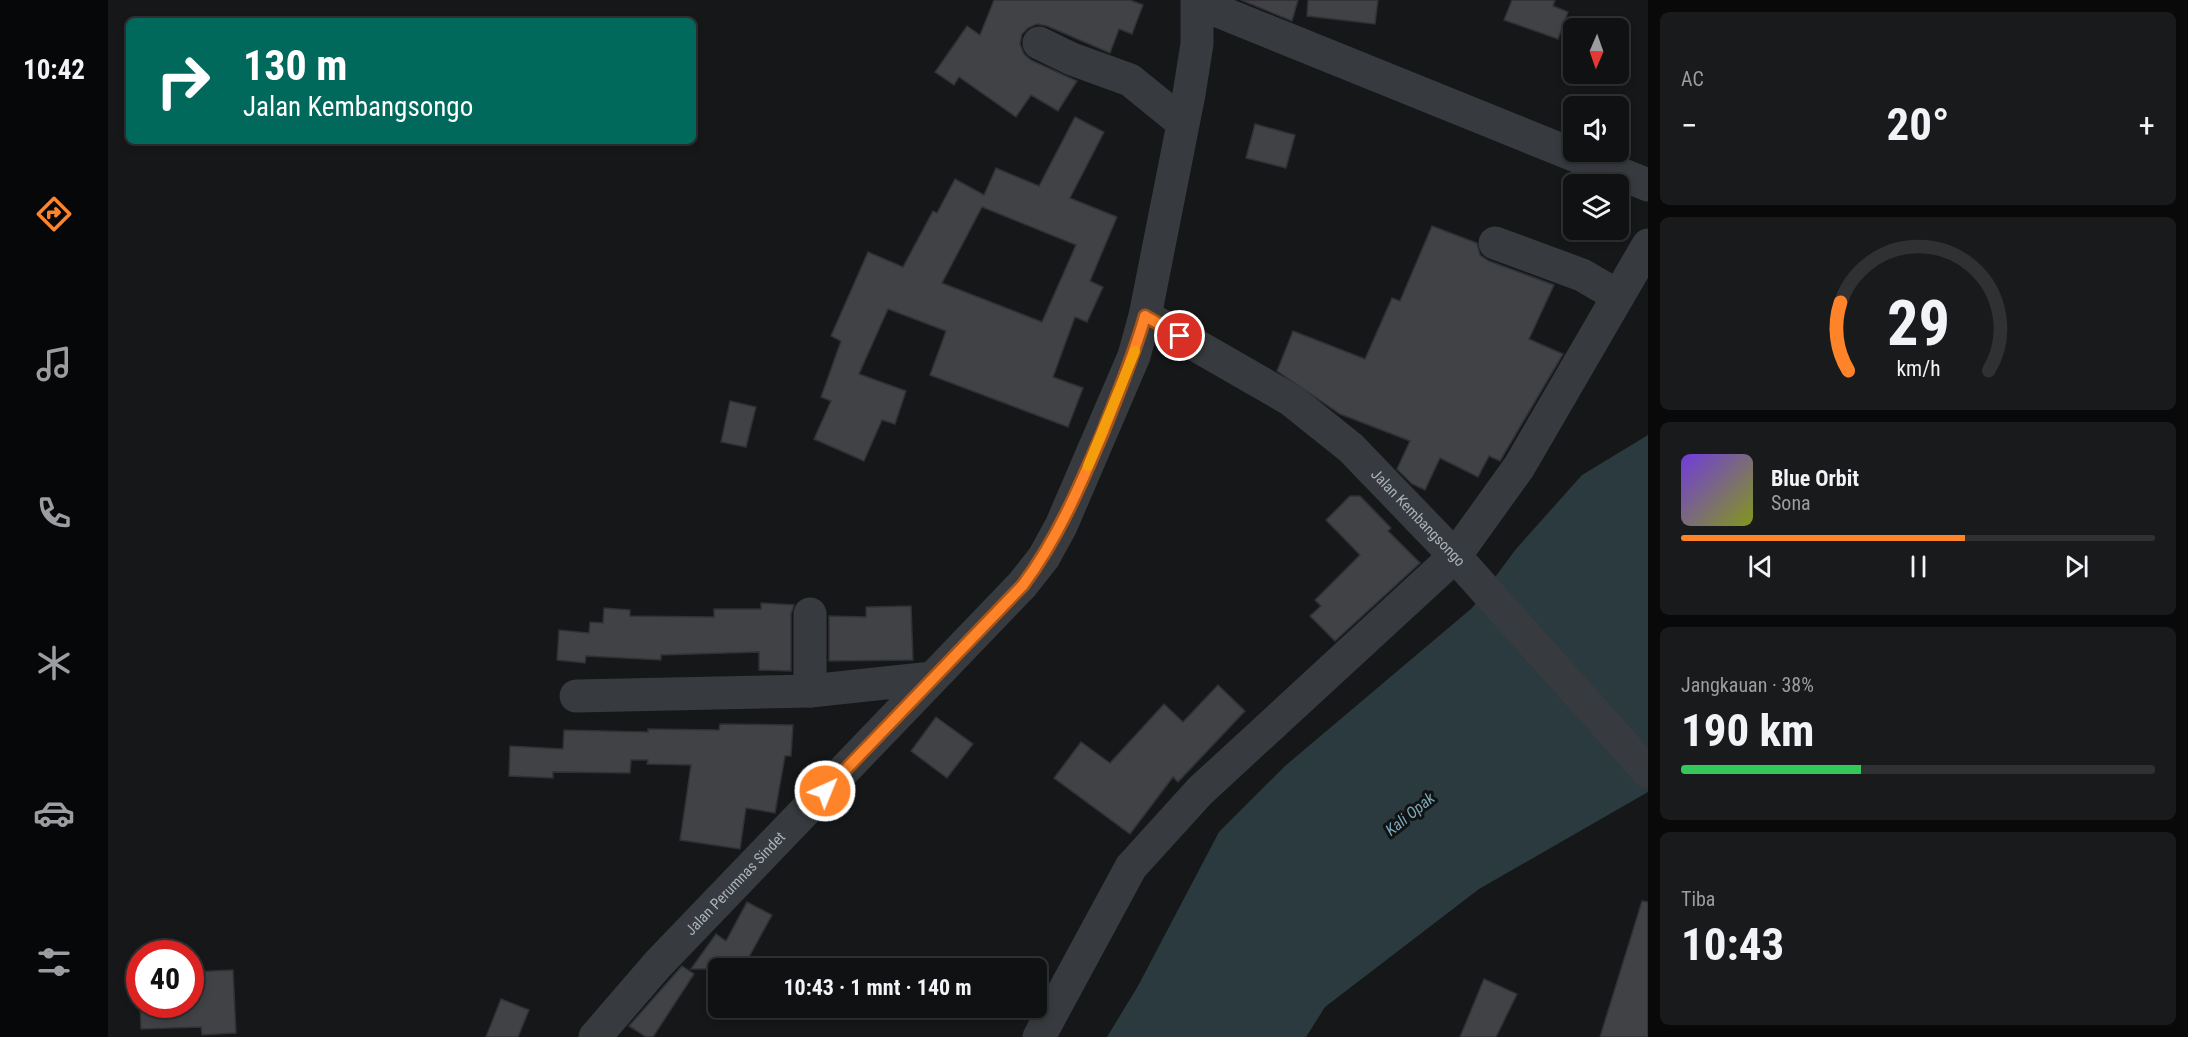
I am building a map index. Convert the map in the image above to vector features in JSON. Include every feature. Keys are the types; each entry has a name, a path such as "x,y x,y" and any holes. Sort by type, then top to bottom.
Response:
{"street":[{"name":"Jalan Perumnas Sindet","path":"595,1037 658,964 1023,585 1044,557 1084,477 1134,356 1145,316 1183,123 1197,44 1197,1"},
{"path":"1197,1 1648,185"},
{"path":"1039,43 1072,59 1130,80 1183,123"},
{"path":"1495,243 1582,275 1618,296"},
{"path":"1039,1037 1131,867 1200,791 1457,559 1519,467 1648,245"},
{"name":"Jalan Kembangsongo","path":"1145,316 1251,375 1323,424 1351,448 1457,559 1648,772"},
{"path":"810,614 810,691"},
{"path":"576,696 810,691 932,678"}],"water":[{"name":"Kali Opak","path":"1648,435 1648,792 1479,889 1325,1007 1306,1037 1107,1037 1138,986 1219,832 1285,766 1472,608 1516,549 1582,475"}],"building":[{"path":"994,0 1130,0 1143,5 1132,34 1119,29 1110,53 1047,26 1037,24 1028,28 1022,34 1020,44 1024,54 1031,60 1077,81 1058,111 1031,95 1016,117 959,77 954,85 935,72 967,26 980,35"},
{"path":"1241,0 1298,0 1292,21"},
{"path":"1308,0 1378,0 1375,24 1307,16"},
{"path":"1512,0 1555,0 1553,6 1568,12 1566,18 1563,18 1558,39 1504,20"},
{"path":"1075,117 1104,132 1070,198 1117,217 1090,281 1103,287 1087,322 1075,317 1053,377 1083,388 1068,427 930,375 946,331 888,309 859,374 906,391 895,424 882,420 864,461 814,439 831,401 821,397 841,341 831,336 868,252 903,267 933,211 937,213 955,179 984,195 996,168 1039,186","holes":["982,207 1076,245 1042,322 942,283"]},
{"path":"1255,124 1295,135 1286,168 1246,158"},
{"path":"1432,226 1477,243 1480,255 1489,261 1554,285 1529,339 1563,354 1500,461 1489,456 1478,477 1440,458 1425,490 1412,484 1397,469 1410,441 1340,414 1277,371 1293,331 1365,359 1392,298 1400,301"},
{"path":"730,401 756,407 746,447 721,442"},
{"path":"1350,496 1360,496 1391,528 1388,531 1420,563 1335,641 1310,616 1321,606 1315,600 1360,555 1326,520"},
{"path":"761,603 794,605 791,614 791,671 759,670 759,652 661,655 661,660 586,656 585,663 557,660 559,630 589,633 590,622 603,623 604,608 630,610 630,616 714,617 714,609 761,609"},
{"path":"911,606 913,660 829,661 829,616 866,617 866,607"},
{"path":"1218,685 1245,711 1178,782 1173,777 1130,834 1054,778 1081,742 1110,763 1164,704 1183,722"},
{"path":"936,717 973,744 947,778 911,751"},
{"path":"720,724 793,725 791,756 785,756 775,813 746,808 740,849 680,840 691,765 647,764 648,760 631,760 630,773 553,772 553,778 509,776 510,746 563,749 564,730 648,732 648,729 719,730"},
{"path":"1642,901 1648,902 1648,1037 1600,1037"},
{"path":"747,902 772,915 750,958 708,958 708,969 691,969 716,934 726,941"},
{"path":"682,966 694,974 653,1037 646,1037 629,1026"},
{"path":"233,970 236,1033 202,1035 201,1027 141,1029 141,1018 204,1018 204,971"},
{"path":"1484,979 1517,994 1496,1037 1460,1037"},
{"path":"501,999 529,1010 518,1037 486,1037"}],"slow traffic":[{"path":"1088,466 1135,351"}],"route":[{"path":"825,791 1023,585 1044,557 1084,477 1134,356 1145,316 1180,336"}]}
